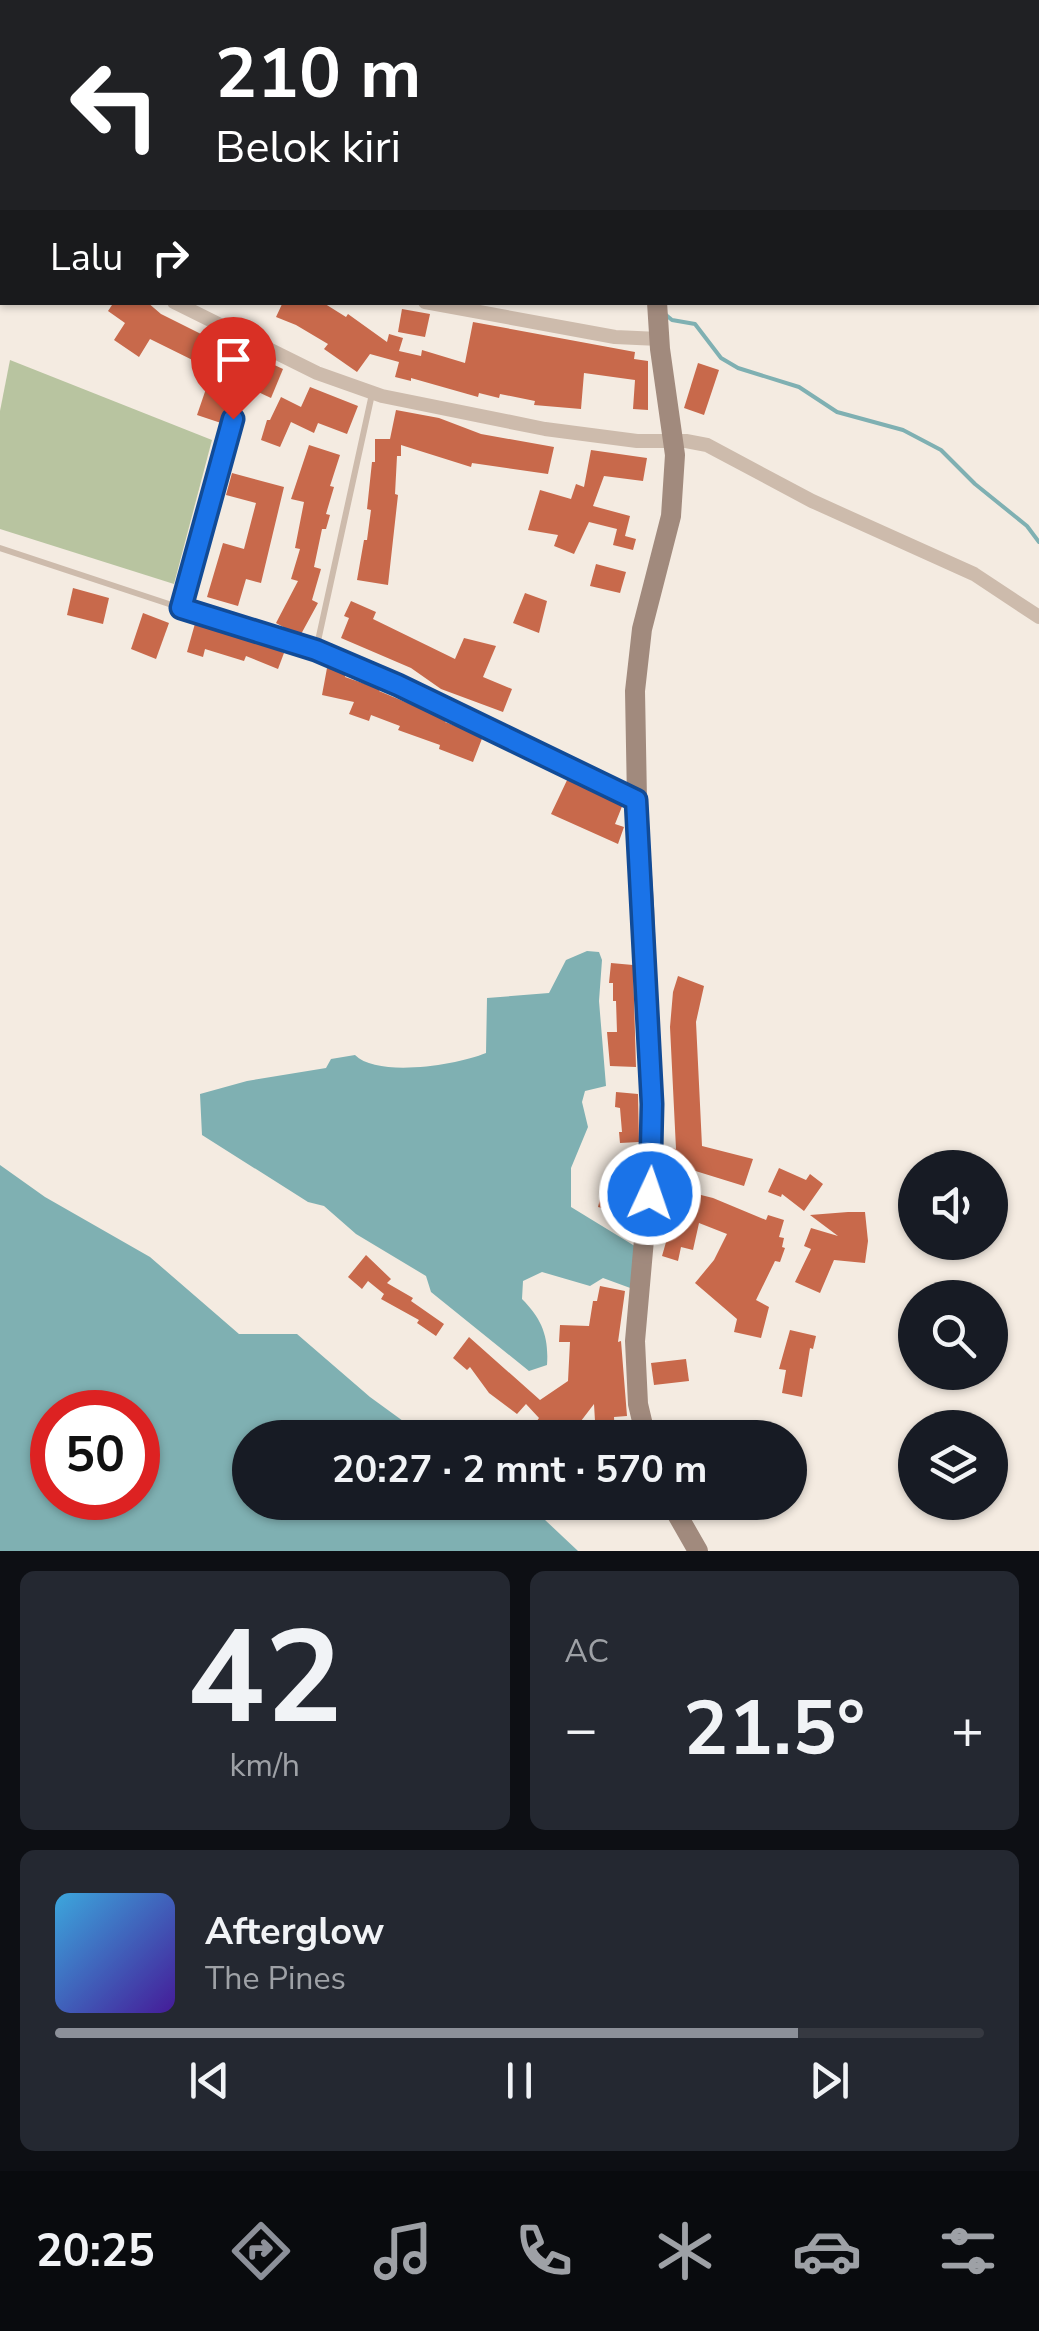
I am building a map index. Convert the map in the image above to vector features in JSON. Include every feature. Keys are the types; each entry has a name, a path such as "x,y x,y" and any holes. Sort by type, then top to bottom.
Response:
{"main road":[{"path":"642,1420 635,1341 653,1138 636,800 637,666 642,629 671,516 675,479 657,305"},
{"path":"680,1520 698,1551"}],"street":[{"path":"180,305 317,373 372,393 545,429 620,439 697,442 812,502 974,574 1039,617"},
{"path":"441,305 616,337 659,336"}],"lane":[{"path":"181,608 255,344"},
{"path":"316,650 372,393"},
{"path":"0,548 316,650 430,699 636,800"}],"green space":[{"path":"10,360 212,440 174,584 0,529 0,411"}],"water":[{"path":"587,951 599,952 602,960 599,1001 606,1086 585,1091 582,1102 588,1127 571,1168 571,1207 638,1248 633,1289 603,1278 590,1286 542,1272 523,1281 522,1299 539,1321 547,1346 547,1365 529,1371 431,1292 426,1276 356,1234 324,1206 308,1202 202,1135 200,1094 247,1081 326,1068 331,1059 355,1055 366,1062 399,1068 457,1062 486,1053 487,998 549,993 566,960"},
{"path":"0,1165 45,1197 150,1257 239,1334 297,1334 402,1420 232,1420 232,1520 545,1520 578,1551 0,1551"}],"building":[{"path":"112,305 150,305 243,355 235,381 150,339 139,357 114,340 125,323 108,311"},
{"path":"282,305 327,305 346,317 348,314 387,342 389,334 403,338 399,351 421,356 422,350 465,363 473,322 635,352 634,359 648,361 648,410 633,409 635,380 584,373 581,409 534,405 535,401 500,394 499,398 479,393 478,397 395,377 399,362 370,354 357,372 324,349 328,344 276,317"},
{"path":"402,309 430,314 425,337 398,332"},
{"path":"268,362 283,369 271,398 256,391"},
{"path":"698,363 719,370 704,415 684,408"},
{"path":"208,383 228,389 221,423 197,415"},
{"path":"310,387 358,406 347,434 318,423 314,433 291,422 280,447 261,440 281,397 301,407"},
{"path":"396,410 439,418 481,434 554,447 548,474 472,463 471,467 401,445 388,585 357,580 371,510 367,509 375,439 390,439"},
{"path":"309,445 340,455 330,486 334,487 326,514 330,515 326,529 322,529 314,567 321,569 312,600 318,603 300,636 276,623 298,581 291,579 300,549 295,548 304,502 291,499"},
{"path":"591,450 647,458 643,481 604,476 593,506 630,516 625,536 636,539 633,550 613,545 617,529 589,522 574,554 554,546 558,535 528,530 540,490 571,499 576,484 584,487"},
{"path":"232,473 284,487 261,583 246,579 238,606 207,597 223,543 244,549 256,503 226,495"},
{"path":"596,564 626,572 620,593 590,586"},
{"path":"73,588 109,598 103,624 67,615"},
{"path":"525,593 547,601 539,633 513,623"},
{"path":"351,601 376,612 373,619 455,659 464,638 496,646 483,677 512,689 503,712 441,689 411,668 341,638"},
{"path":"143,613 169,623 156,659 131,649"},
{"path":"196,620 284,653 278,669 246,656 244,661 205,649 203,657 187,652"},
{"path":"327,668 346,672 345,677 483,736 473,762 398,730 400,726 371,715 369,721 349,714 354,702 322,695"},
{"path":"569,776 623,804 615,824 624,827 618,844 551,814"},
{"path":"611,963 633,965 636,1067 610,1066 607,1032 617,1032 616,1001 613,983 609,983"},
{"path":"678,976 704,986 696,1022 702,1146 753,1159 744,1186 689,1169 687,1178 665,1173 671,1148 676,1149 670,1027"},
{"path":"616,1092 638,1094 639,1142 620,1143"},
{"path":"779,1168 806,1180 810,1174 823,1184 804,1211 782,1194 781,1197 768,1192"},
{"path":"606,1175 635,1183 630,1215 598,1207"},
{"path":"681,1190 713,1198 766,1220 768,1215 784,1220 779,1237 784,1238 785,1248 756,1300 769,1307 761,1338 734,1332 737,1319 695,1283 714,1260 727,1234 699,1223 693,1250 681,1247 678,1261 662,1256"},
{"path":"865,1212 865,1263 834,1260 820,1293 795,1282 811,1249 804,1246 811,1228 838,1236 810,1215"},
{"path":"366,1255 391,1279 387,1283 413,1298 411,1301 444,1324 436,1336 417,1323 419,1320 381,1299 384,1294 368,1281 362,1289 348,1277"},
{"path":"600,1286 625,1291 618,1342 621,1341 627,1416 595,1420 594,1404 582,1420 538,1420 526,1404 517,1414 489,1393 470,1367 467,1370 453,1358 469,1337 540,1400 568,1381 570,1342 559,1342 560,1325 589,1326 593,1301 597,1301"},
{"path":"790,1330 816,1336 813,1349 810,1348 802,1397 782,1393 786,1370 779,1369"},
{"path":"686,1359 689,1381 654,1385 651,1363"}],"waterway":[{"path":"666,315 695,324 721,358 738,368 799,387 837,412 903,430 941,450 1027,526 1039,542"}],"route":[{"path":"233,419 181,608 316,650 430,699 636,800 652,1104 650,1194"}]}
